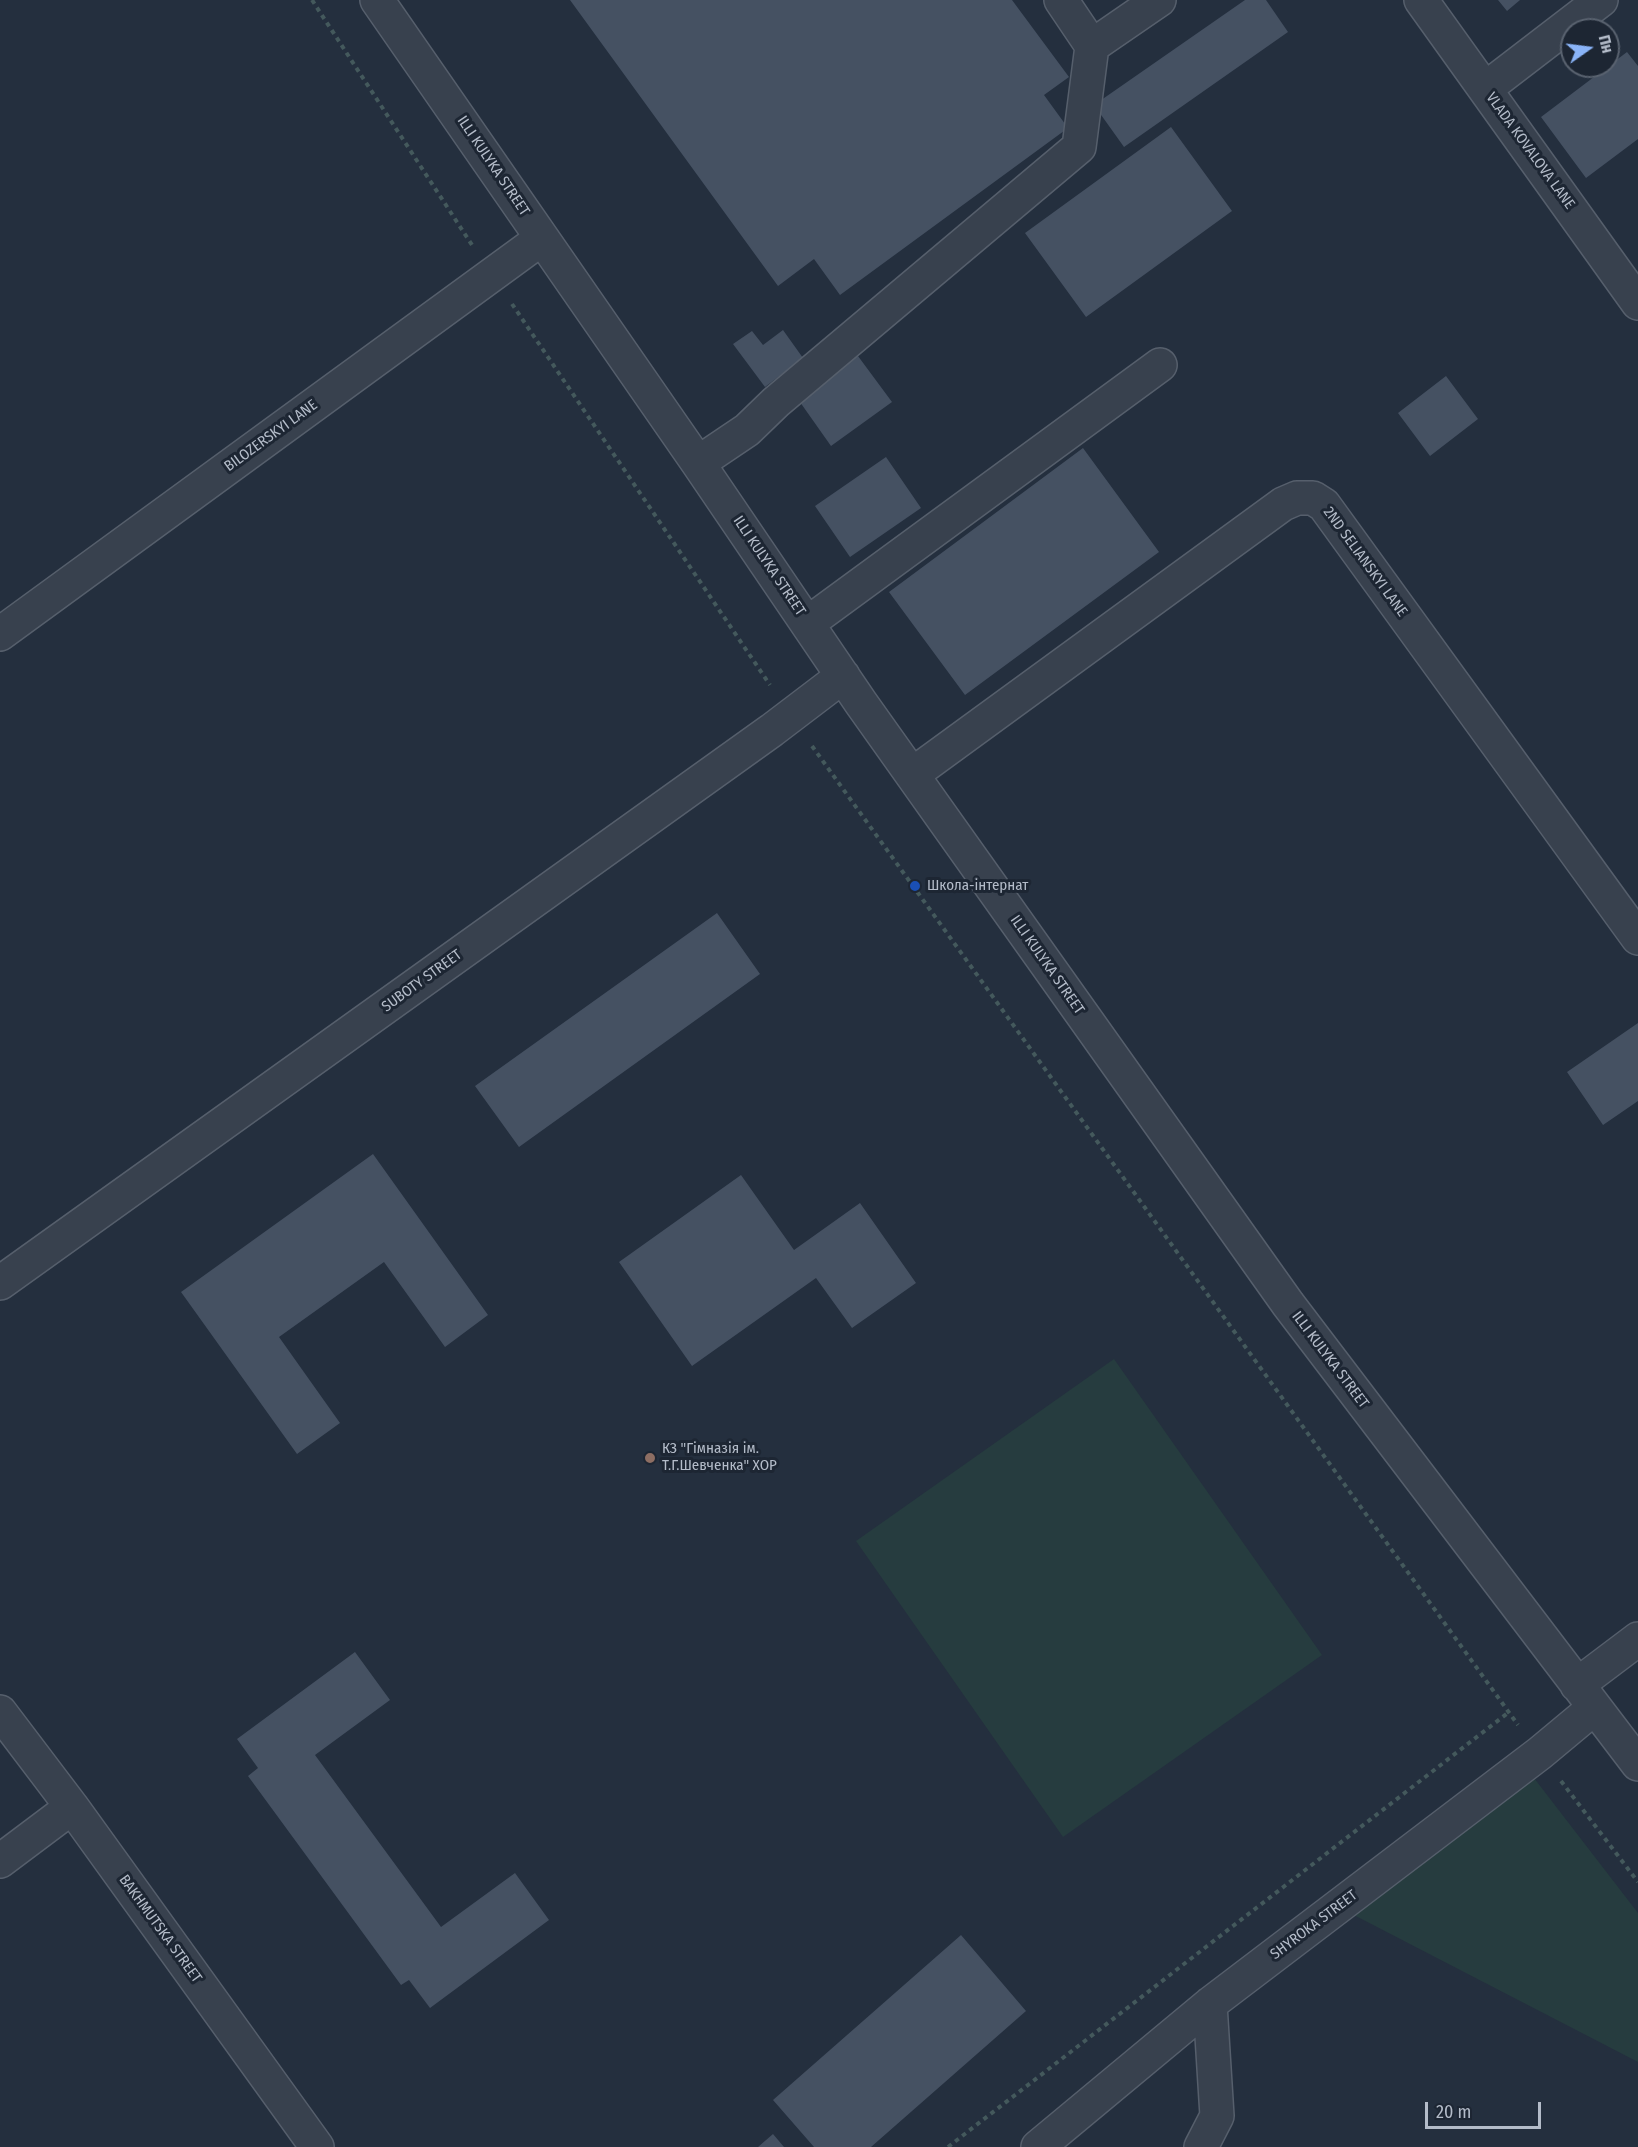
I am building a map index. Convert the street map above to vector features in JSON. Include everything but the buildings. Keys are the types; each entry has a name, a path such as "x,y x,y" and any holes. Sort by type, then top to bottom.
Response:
{"street":[{"name":"ILLI KULYKA STREET","path":"378,0 698,462 843,676 1288,1304 1638,1764"},
{"path":"698,462 747,430 776,402 1079,147 1092,46 1060,0"},
{"path":"1092,46 1159,0"},
{"name":"VLADA KOVALOVA LANE","path":"1421,0 1638,303"},
{"path":"1485,88 1601,0"},
{"name":"BILOZERSKYI LANE","path":"0,634 542,239"},
{"path":"808,623 1160,365"},
{"name":"2ND SELIANSKYI LANE","path":"913,774 1283,504 1297,498 1313,498 1324,505 1638,938"},
{"name":"SUBOTY STREET","path":"0,1283 791,716 843,676"},
{"name":"SHYROKA STREET","path":"1038,2147 1210,2004 1540,1753 1586,1696 1638,1639"},
{"name":"BAKHMUTSKA STREET","path":"0,1712 72,1807 316,2147"},
{"path":"0,1861 72,1807"},
{"path":"1201,2147 1217,2116 1210,2004"}],"path":[{"path":"312,0 492,274 791,716 1509,1712 1638,1882"},
{"path":"948,2147 1509,1712"}],"green space":[{"path":"1114,1359 1322,1655 1063,1837 856,1541"},
{"path":"1534,1778 1638,1913 1638,2062 1350,1913"}],"place":[{"name":"Школа-інтернат","path":"915,886"},
{"name":"КЗ \"Гімназія ім. Т.Г.Шевченка\" ХОР","path":"650,1458"}]}
